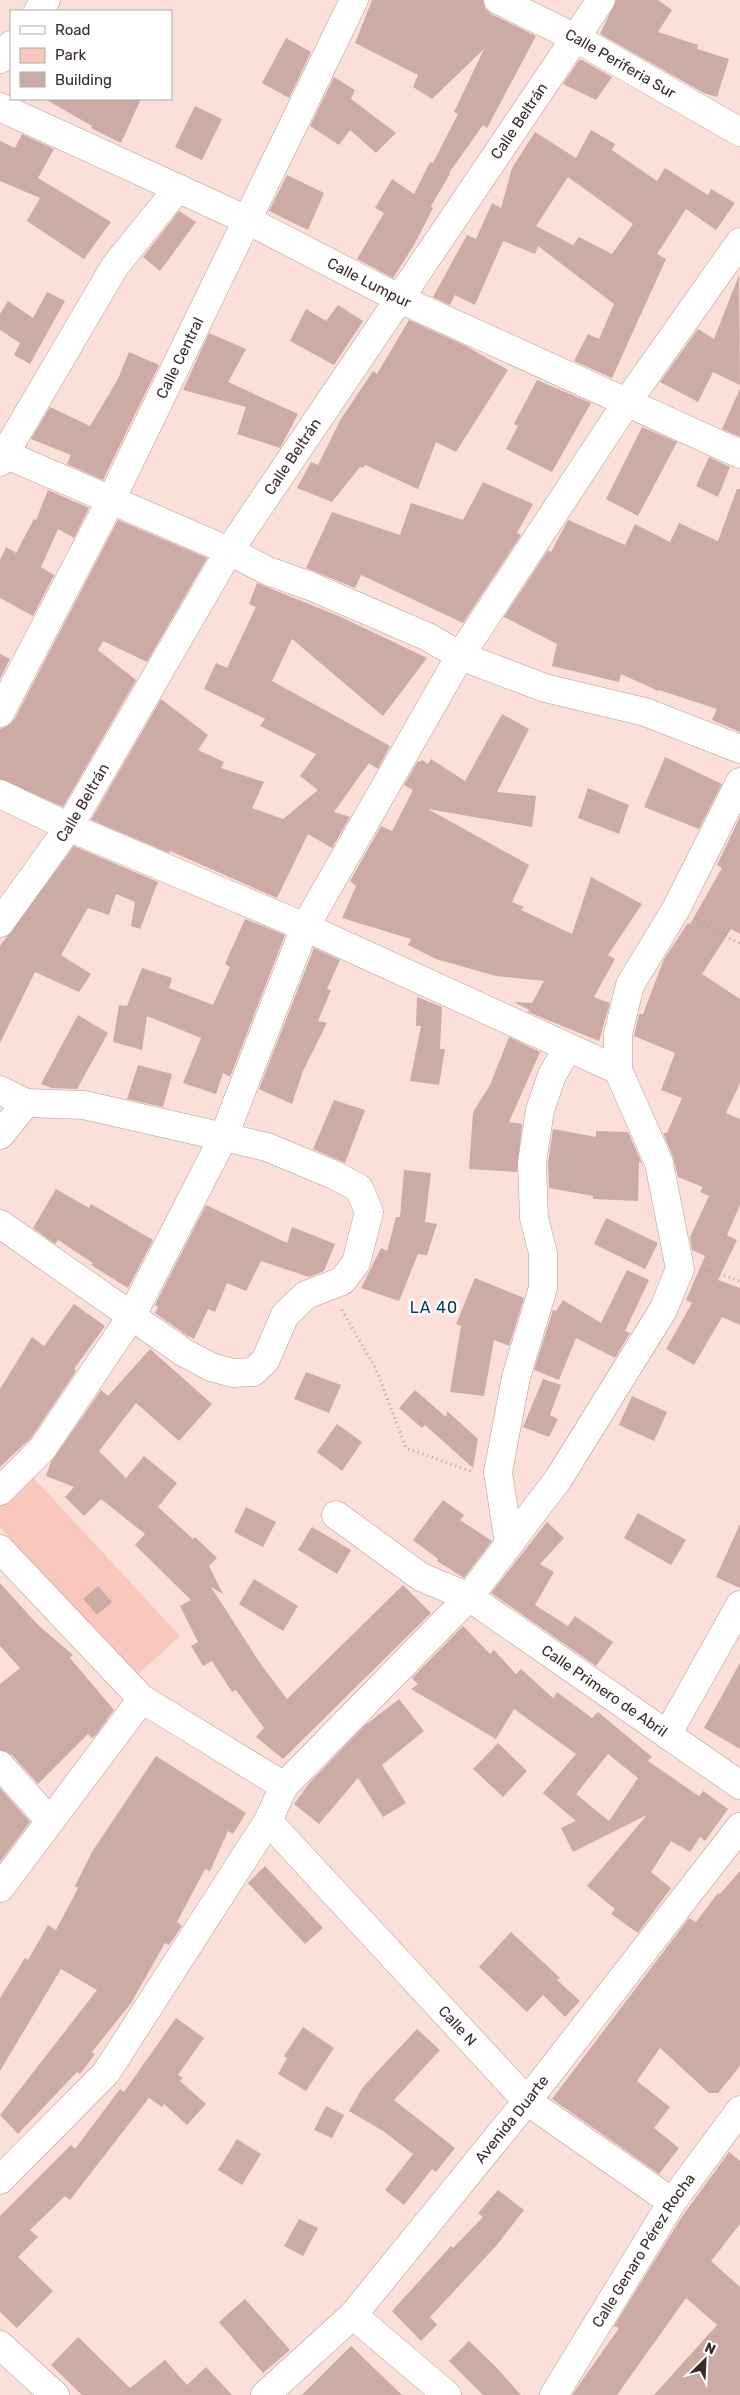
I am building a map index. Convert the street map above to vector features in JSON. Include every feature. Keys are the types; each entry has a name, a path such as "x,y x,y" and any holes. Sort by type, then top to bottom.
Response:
{"street":[{"name":"Calle Central","path":"0,713 110,502 354,0"},
{"name":"Calle Periferia Sur","path":"498,0 576,38 740,132"},
{"name":"Calle Beltrán","path":"0,923 69,826 229,552 601,0"},
{"path":"0,59 10,46"},
{"name":"Calle Lumpur","path":"0,108 247,220 400,299 740,454"},
{"path":"178,188 115,266 2,456 229,552 268,571 310,586 428,637 460,656 545,688 645,712 740,749"},
{"path":"0,1491 43,1448 131,1317 224,1136 305,927 460,656 627,402 740,242"},
{"path":"0,2180 106,2073 268,1821 284,1786 469,1597 559,1478 663,1310 680,1269 659,1163 618,1070 618,1034 630,985 676,909 740,782"},
{"path":"0,794 69,826 305,927 618,1070"},
{"path":"509,1544 498,1472 516,1377 544,1288 544,1253 534,1218 532,1162 540,1110 552,1075 568,1048"},
{"path":"0,1090 26,1103 84,1105 267,1147 334,1175 359,1188 368,1212 356,1263 342,1281 306,1294 286,1314 265,1361 253,1372 233,1373 211,1367 183,1352 0,1224"},
{"path":"0,1135 26,1103"},
{"name":"Calle Primero de Abril","path":"336,1515 421,1577 469,1597 740,1785"},
{"path":"0,1549 142,1699 284,1786"},
{"path":"667,1735 740,1605"},
{"path":"0,1888 142,1699"},
{"path":"0,1765 50,1820"},
{"name":"Calle N","path":"268,1821 527,2101 672,2202"},
{"name":"Avenida Duarte","path":"266,2395 352,2315 527,2101 740,1827"},
{"name":"Calle Genaro Pérez Rocha","path":"554,2395 672,2202 740,2110"},
{"path":"352,2315 447,2395"},
{"path":"0,2345 55,2395"}],"path":[{"path":"676,909 740,944"},
{"path":"678,1258 740,1281"},
{"path":"329,1286 376,1368 406,1448 499,1482"}],"green space":[{"path":"32,1476 180,1636 136,1676 0,1527 0,1505"}],"building":[{"path":"372,0 483,0 485,8 491,14 536,36 487,128 483,125 449,173 431,206 433,208 414,245 393,278 357,259 384,213 375,208 392,179 414,194 430,162 433,163 458,114 454,112 484,49 432,99 413,87 418,75 355,43"},
{"path":"616,0 658,0 672,10 658,32 698,45 697,49 729,59 717,97 704,93 600,34"},
{"path":"286,38 311,52 289,98 262,83"},
{"path":"579,60 612,77 596,100 563,84"},
{"path":"334,77 355,90 351,99 396,133 376,153 350,130 339,145 310,126"},
{"path":"47,100 141,100 121,143 91,128 92,126"},
{"path":"195,106 222,119 202,160 175,147"},
{"path":"591,130 615,144 612,150 657,181 665,168 708,195 711,189 735,203 716,230 686,209 657,254 666,259 612,378 574,361 588,334 599,339 614,304 538,246 535,254 503,241 475,305 455,295 450,305 433,297 467,235 476,239 492,203 501,208 512,168 535,132 576,158","holes":["568,177 633,224 612,254 579,237 573,245 536,226"]},
{"path":"22,134 54,149 38,178 111,222 84,259 27,221 40,198 0,181 0,141 15,148"},
{"path":"287,175 324,193 308,230 269,211"},
{"path":"179,211 196,222 160,271 143,257"},
{"path":"739,275 740,385 713,372 698,402 660,382 698,329 714,339"},
{"path":"47,292 65,301 30,364 14,355 20,343 0,330 0,314 8,301 33,318"},
{"path":"338,305 363,321 334,365 290,341 306,309 326,321"},
{"path":"409,320 464,345 508,370 456,452 436,442 418,489 365,465 363,468 360,467 332,502 297,488 311,462 318,465 341,419 373,371 377,374"},
{"path":"209,333 246,349 228,382 298,414 280,448 237,434 246,407 183,390"},
{"path":"129,352 159,365 103,480 67,464 71,455 31,439 50,407 90,426 118,379"},
{"path":"537,380 591,403 552,472 506,449 518,426 514,424"},
{"path":"740,389 740,437 722,429"},
{"path":"642,427 677,442 638,516 606,499"},
{"path":"709,457 730,467 718,497 696,486"},
{"path":"483,482 533,504 517,533 521,535 463,623 361,575 355,588 306,568 332,512 400,535 411,503 463,520"},
{"path":"737,489 740,489 740,732 712,720 717,709 658,691 621,674 619,682 552,666 557,644 504,617 548,550 551,552 568,520 625,545 635,524 670,542 679,523 718,541"},
{"path":"48,490 89,508 74,538 58,529 41,567 54,575 33,616 0,598 0,560 6,547 16,553 34,519 36,520"},
{"path":"118,520 207,558 147,662 103,641 98,650 136,680 63,807 0,779 0,729 8,726 14,720"},
{"path":"257,583 341,617 427,658 383,716 292,639 272,681 390,746 378,769 369,763 334,812 350,817 332,848 308,834 277,898 170,851 169,853 91,820 161,699 208,735 198,750 224,762 221,768 264,782 252,808 283,819 318,790 300,776 316,754 260,726 265,719 204,689 216,663 227,668 256,607 249,604"},
{"path":"0,654 10,659 0,679"},
{"path":"502,714 529,729 497,792 536,796 532,827 428,809 529,865 512,902 524,907 521,910 572,934 591,877 642,904 608,955 615,959 594,997 610,1003 599,1041 528,1012 529,1010 514,1002 532,1003 544,981 496,976 436,959 408,945 411,939 342,918 356,886 350,881 381,826 392,831 413,790 404,785 418,761 422,760 428,764 431,759 465,781"},
{"path":"665,757 722,784 699,829 644,807"},
{"path":"588,788 629,805 619,834 578,818"},
{"path":"740,817 740,934 731,929 702,974 740,999 740,1083 726,1113 740,1119 740,1205 727,1235 737,1240 718,1280 740,1288 740,1325 722,1317 694,1365 666,1349 692,1303 686,1300 705,1256 692,1250 690,1237 709,1196 700,1192 703,1187 678,1177 673,1157 663,1133 667,1133 682,1098 661,1090 675,1053 634,1036 639,1014 643,1014 664,959 688,923 690,924 722,868 717,865"},
{"path":"74,846 158,882 140,929 131,926 135,902 116,894 109,915 88,908 61,955 91,974 79,992 35,972 0,1043 0,946"},
{"path":"245,919 285,935 230,1077 223,1073 216,1094 183,1083 201,1038 147,1016 142,1050 113,1042 119,1005 127,1006 142,968 172,978 169,988 213,1005 230,967 225,964"},
{"path":"314,948 340,960 327,989 331,990 318,1021 327,1023 303,1071 292,1104 259,1089"},
{"path":"417,997 442,1007 440,1049 445,1049 439,1085 410,1081 421,1026 416,1026"},
{"path":"78,1015 108,1033 77,1089 52,1088 41,1084"},
{"path":"509,1037 540,1052 509,1122 522,1124 517,1172 469,1169 473,1112 490,1085"},
{"path":"138,1065 172,1074 163,1107 127,1099"},
{"path":"334,1100 365,1110 345,1163 313,1149"},
{"path":"553,1129 596,1137 596,1131 628,1132 642,1163 639,1162 638,1201 593,1199 593,1196 549,1188 548,1163"},
{"path":"404,1170 431,1173 425,1222 437,1224 427,1255 418,1254 399,1301 361,1288 381,1248 387,1251 396,1217 400,1217"},
{"path":"56,1189 89,1208 91,1204 153,1240 128,1288 91,1265 93,1263 58,1240 55,1244 33,1228"},
{"path":"206,1205 287,1243 292,1227 335,1244 324,1271 309,1277 261,1261 246,1291 227,1283 215,1312 208,1309 194,1339 186,1335 155,1313 158,1307 155,1305"},
{"path":"606,1218 658,1243 645,1269 594,1244"},
{"path":"627,1270 649,1280 625,1331 630,1333 615,1358 576,1338 559,1380 534,1370 553,1310 556,1311 563,1300 601,1323"},
{"path":"475,1278 524,1298 509,1346 494,1340 484,1396 450,1392 461,1326 456,1324"},
{"path":"74,1304 105,1326 74,1369 76,1371 31,1438 0,1467 0,1389 32,1337 44,1346"},
{"path":"150,1349 212,1404 179,1441 136,1403 99,1451 126,1478 144,1456 177,1483 158,1507 193,1539 195,1537 217,1558 209,1566 223,1594 211,1587 262,1666 287,1699 403,1585 431,1613 283,1759 256,1737 264,1728 236,1690 232,1692 212,1661 203,1666 191,1646 198,1642 180,1606 191,1600 135,1545 145,1534 101,1499 84,1516 65,1497 74,1487 46,1476 51,1462 101,1390 108,1396"},
{"path":"306,1372 341,1385 329,1413 294,1399"},
{"path":"543,1379 561,1385 550,1415 558,1419 549,1437 523,1427"},
{"path":"415,1390 446,1417 447,1411 478,1439 473,1468 425,1425 422,1428 399,1408"},
{"path":"632,1396 667,1412 654,1441 619,1425"},
{"path":"337,1424 362,1442 342,1471 317,1452"},
{"path":"443,1500 464,1515 460,1520 492,1541 464,1578 437,1561 438,1559 413,1540"},
{"path":"246,1507 276,1522 263,1547 234,1532"},
{"path":"638,1513 686,1540 671,1565 624,1538"},
{"path":"547,1522 564,1538 540,1564 554,1572 535,1605 568,1626 575,1616 613,1642 596,1666 491,1593"},
{"path":"740,1524 740,1588 716,1577"},
{"path":"312,1527 351,1550 337,1574 298,1550"},
{"path":"254,1579 298,1606 283,1631 239,1604"},
{"path":"0,1583 38,1625 73,1655 70,1658 114,1710 96,1735 92,1738 88,1734 38,1784 12,1755 0,1750 0,1684 20,1668 0,1646"},
{"path":"98,1586 112,1602 97,1615 83,1599"},
{"path":"463,1626 490,1654 494,1650 516,1674 521,1669 553,1698 557,1692 592,1718 598,1712 652,1757 648,1761 699,1796 703,1791 728,1809 705,1841 700,1837 690,1852 671,1841 651,1872 671,1888 638,1933 611,1914 615,1909 587,1886 647,1815 573,1852 561,1828 576,1821 543,1793 576,1754 514,1709 496,1739 411,1689 418,1684 412,1678","holes":["608,1754 638,1778 609,1821 576,1794"]},
{"path":"740,1663 740,1749 704,1728"},
{"path":"399,1699 424,1731 382,1765 406,1803 383,1817 358,1778 319,1824 294,1804 310,1782 364,1726"},
{"path":"498,1743 527,1771 503,1797 473,1769"},
{"path":"156,1756 246,1813 233,1834 228,1831 210,1871 205,1869 177,1922 182,1926 169,1945 165,1943 131,2003 92,2052 95,2054 80,2074 77,2072 18,2134 0,2115 97,1990 61,1969 0,2071 0,1998 25,1958 28,1960 48,1925 56,1930 78,1888 75,1886 92,1852"},
{"path":"0,1788 30,1822 0,1862"},
{"path":"265,1866 323,1928 305,1944 248,1883"},
{"path":"740,1871 740,2066 718,2093 709,2093 660,2048 637,2081 670,2107 654,2128 679,2148 659,2174 552,2099 689,1918 696,1922 718,1893 720,1894"},
{"path":"511,1932 560,1978 557,1980 580,2001 565,2017 543,1995 527,2012 479,1967"},
{"path":"176,2018 204,2038 178,2075 183,2078 180,2081 206,2104 187,2125 164,2104 162,2107 149,2098 70,2200 65,2196 30,2230 38,2237 18,2257 53,2291 17,2328 0,2312 0,2216 71,2145 75,2149 120,2089 124,2092"},
{"path":"303,2027 334,2048 306,2091 278,2074 287,2058 284,2056"},
{"path":"417,2029 440,2050 394,2100 455,2148 436,2172 432,2169 404,2205 385,2190 413,2154 383,2131 349,2111 363,2087"},
{"path":"326,2106 344,2115 332,2138 314,2130"},
{"path":"237,2139 261,2154 242,2185 218,2170"},
{"path":"729,2152 740,2161 740,2224 711,2261 740,2287 740,2395 654,2395 717,2325 686,2298 617,2395 572,2395 619,2328 614,2326 681,2218"},
{"path":"498,2190 524,2210 496,2246 430,2317 437,2325 421,2341 392,2311 451,2246 453,2248 483,2217 478,2213"},
{"path":"299,2219 318,2228 303,2256 284,2246"},
{"path":"245,2299 290,2350 263,2373 219,2322"},
{"path":"78,2337 130,2388 165,2360 187,2385 206,2367 232,2395 82,2395 51,2365"},
{"path":"469,2341 521,2395 483,2395 449,2361"},
{"path":"351,2346 402,2395 302,2395"}],"district":[{"name":"LA 40","path":"434,1307"}]}
